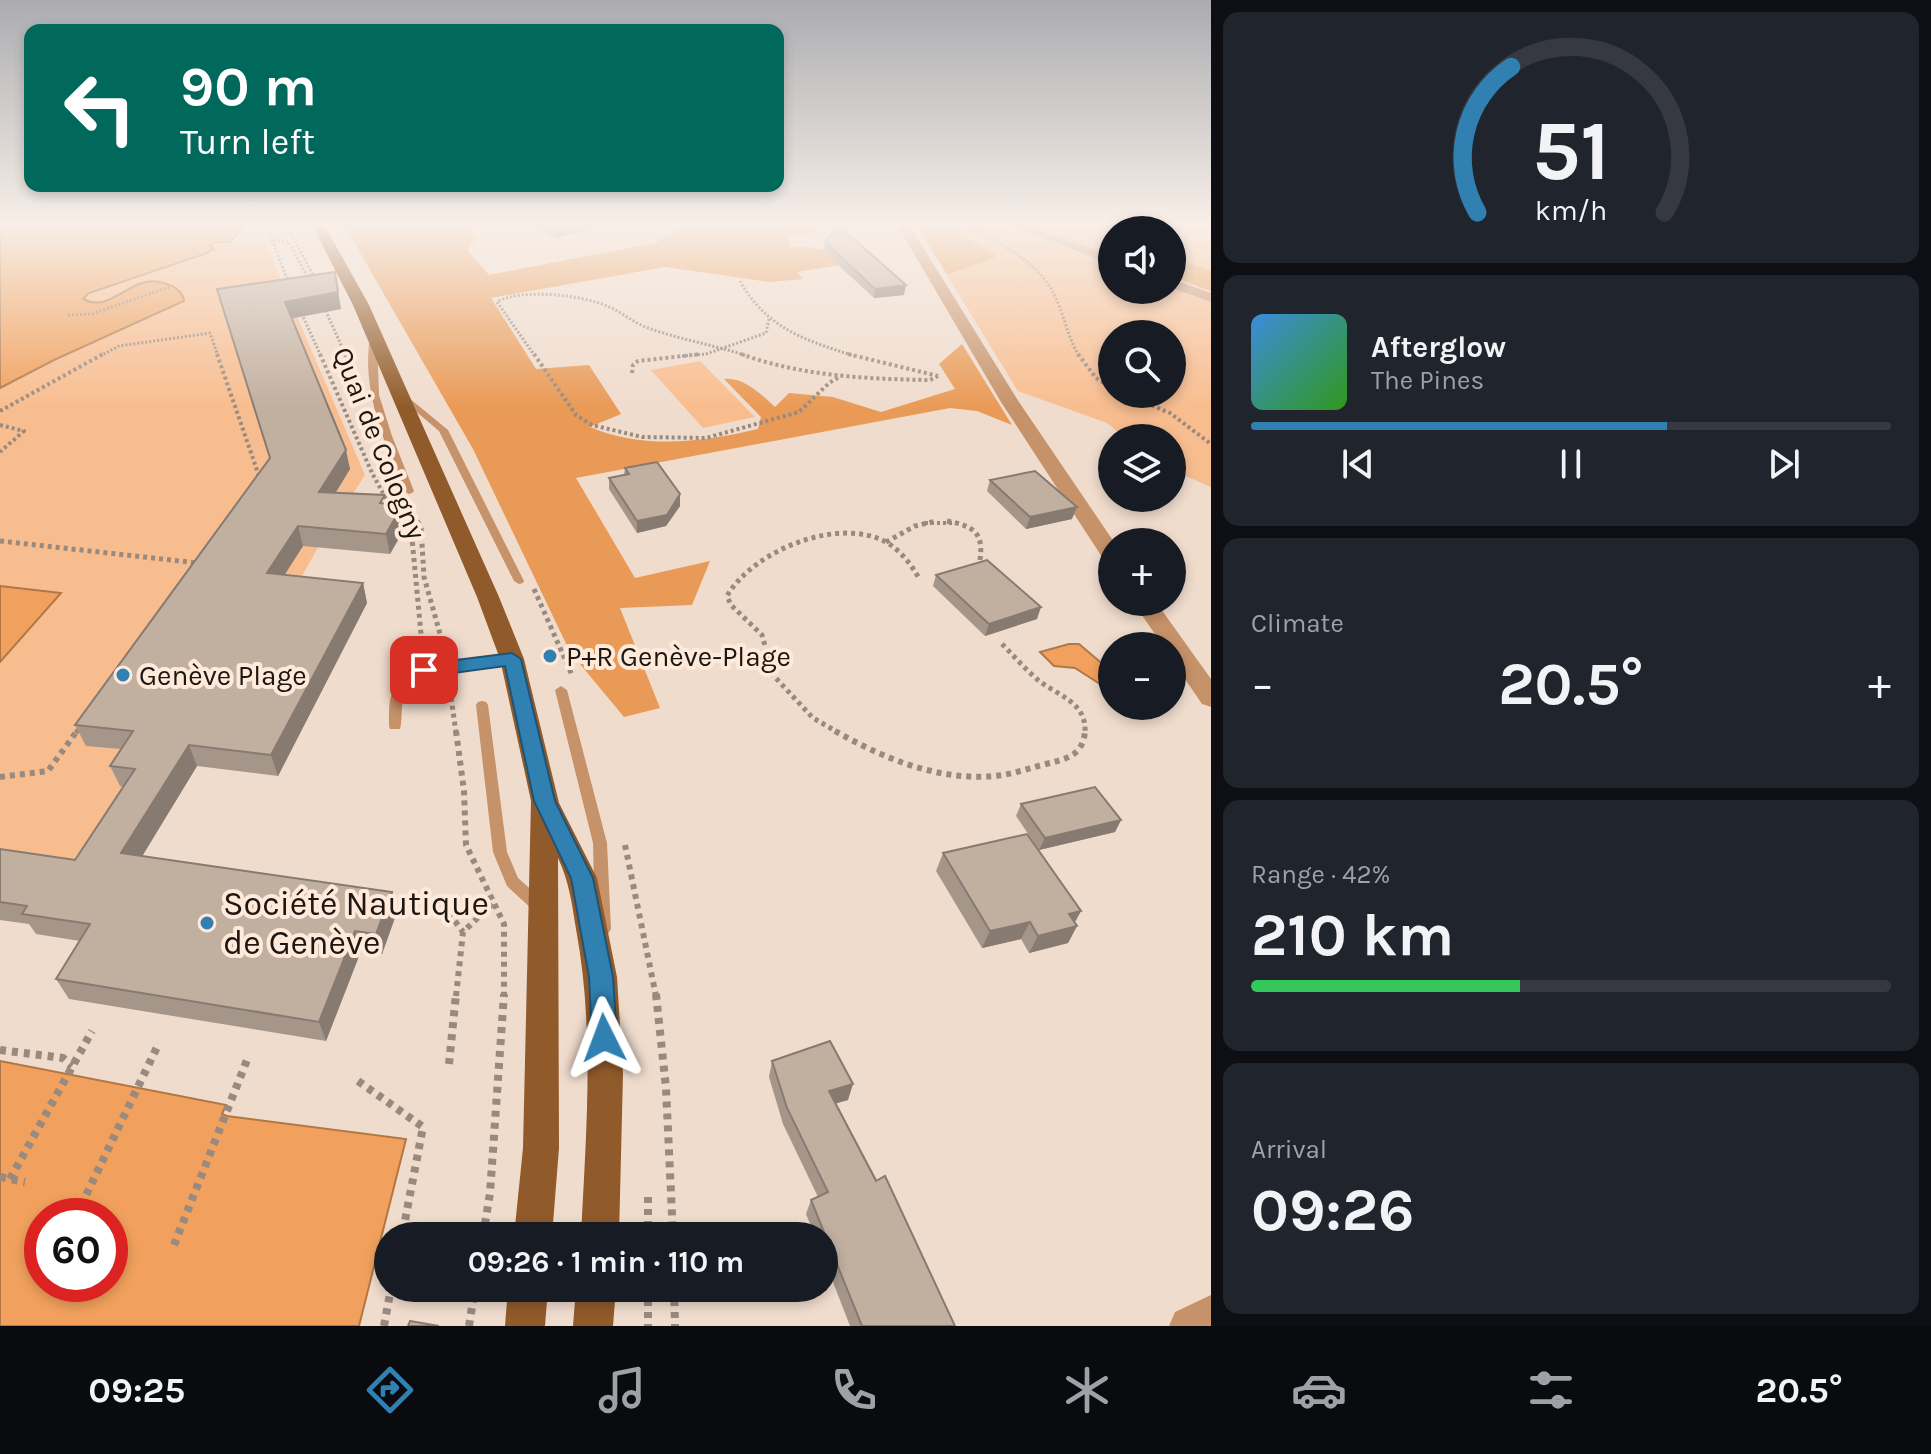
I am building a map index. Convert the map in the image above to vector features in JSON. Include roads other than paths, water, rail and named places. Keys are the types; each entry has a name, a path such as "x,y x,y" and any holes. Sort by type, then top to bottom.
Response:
{"main road":[{"name":"Quai de Cologny","path":"348,285 400,393 512,659 545,801 582,878 601,977 606,1074 601,1222"},
{"name":"Quai de Cologny","path":"534,1222 541,1148 545,801"},
{"path":"525,1326 527,1302"},
{"path":"593,1326 595,1302"}],"street":[{"path":"939,285 1010,402 1098,534"},
{"path":"1186,288 1211,298"},
{"path":"1154,616 1211,698"},
{"path":"1189,1326 1211,1315"}],"lane":[{"path":"372,332 375,395 409,491"},
{"path":"400,393 443,430 519,581"},
{"path":"395,726 396,700 400,689 424,670 512,659"},
{"path":"561,690 600,843 605,905 601,977"},
{"path":"482,705 500,852 512,882 542,909"}],"place":[{"name":"P+R Genève-Plage","path":"550,656"},
{"name":"Genève Plage","path":"123,675"},
{"name":"Société Nautique de Genève","path":"207,923"}]}
